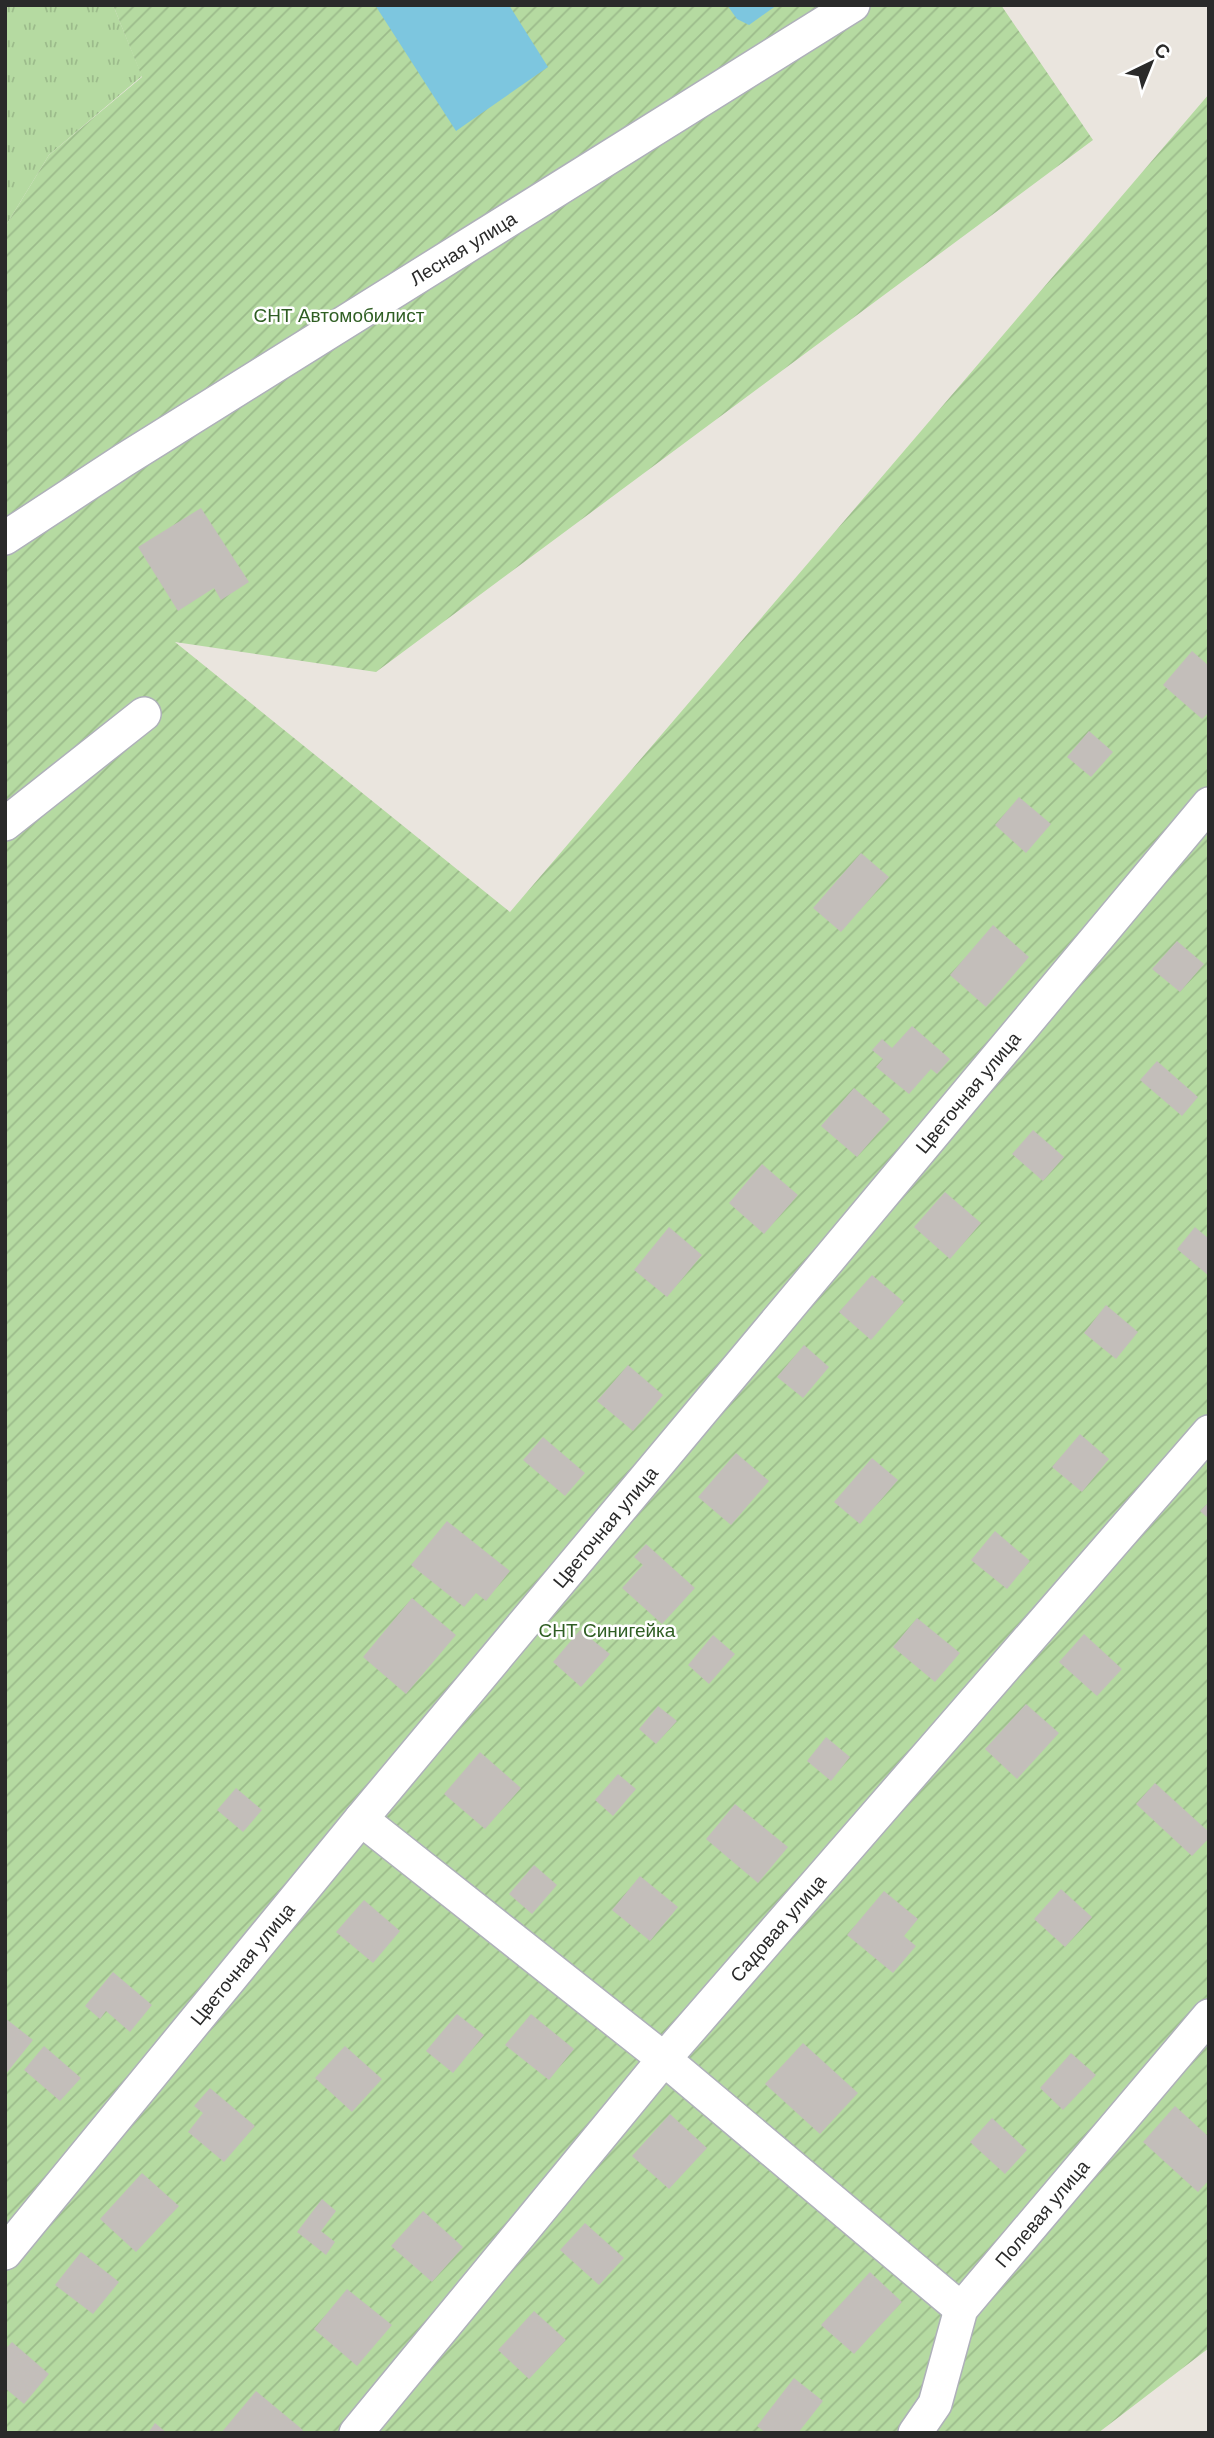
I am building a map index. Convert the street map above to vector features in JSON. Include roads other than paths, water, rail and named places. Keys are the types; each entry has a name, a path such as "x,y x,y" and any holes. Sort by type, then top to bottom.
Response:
{"street":[{"name":"Лесная улица","path":"5,538 124,460 853,5"},
{"path":"5,824 144,715"},
{"name":"Цветочная улица","path":"5,2253 360,1819 1209,804"},
{"name":"Садовая улица","path":"356,2433 664,2059 1209,1433"},
{"path":"360,1819 664,2059 961,2309"},
{"name":"Полевая улица","path":"915,2433 935,2404 961,2309 1209,2016"}],"water":[{"path":"375,5 509,5 548,67 456,131"},
{"path":"727,5 777,5 749,25 737,19"}],"park label":[{"name":"СНТ Автомобилист","path":"339,315"},
{"name":"СНТ Синигейка","path":"607,1630"}]}
